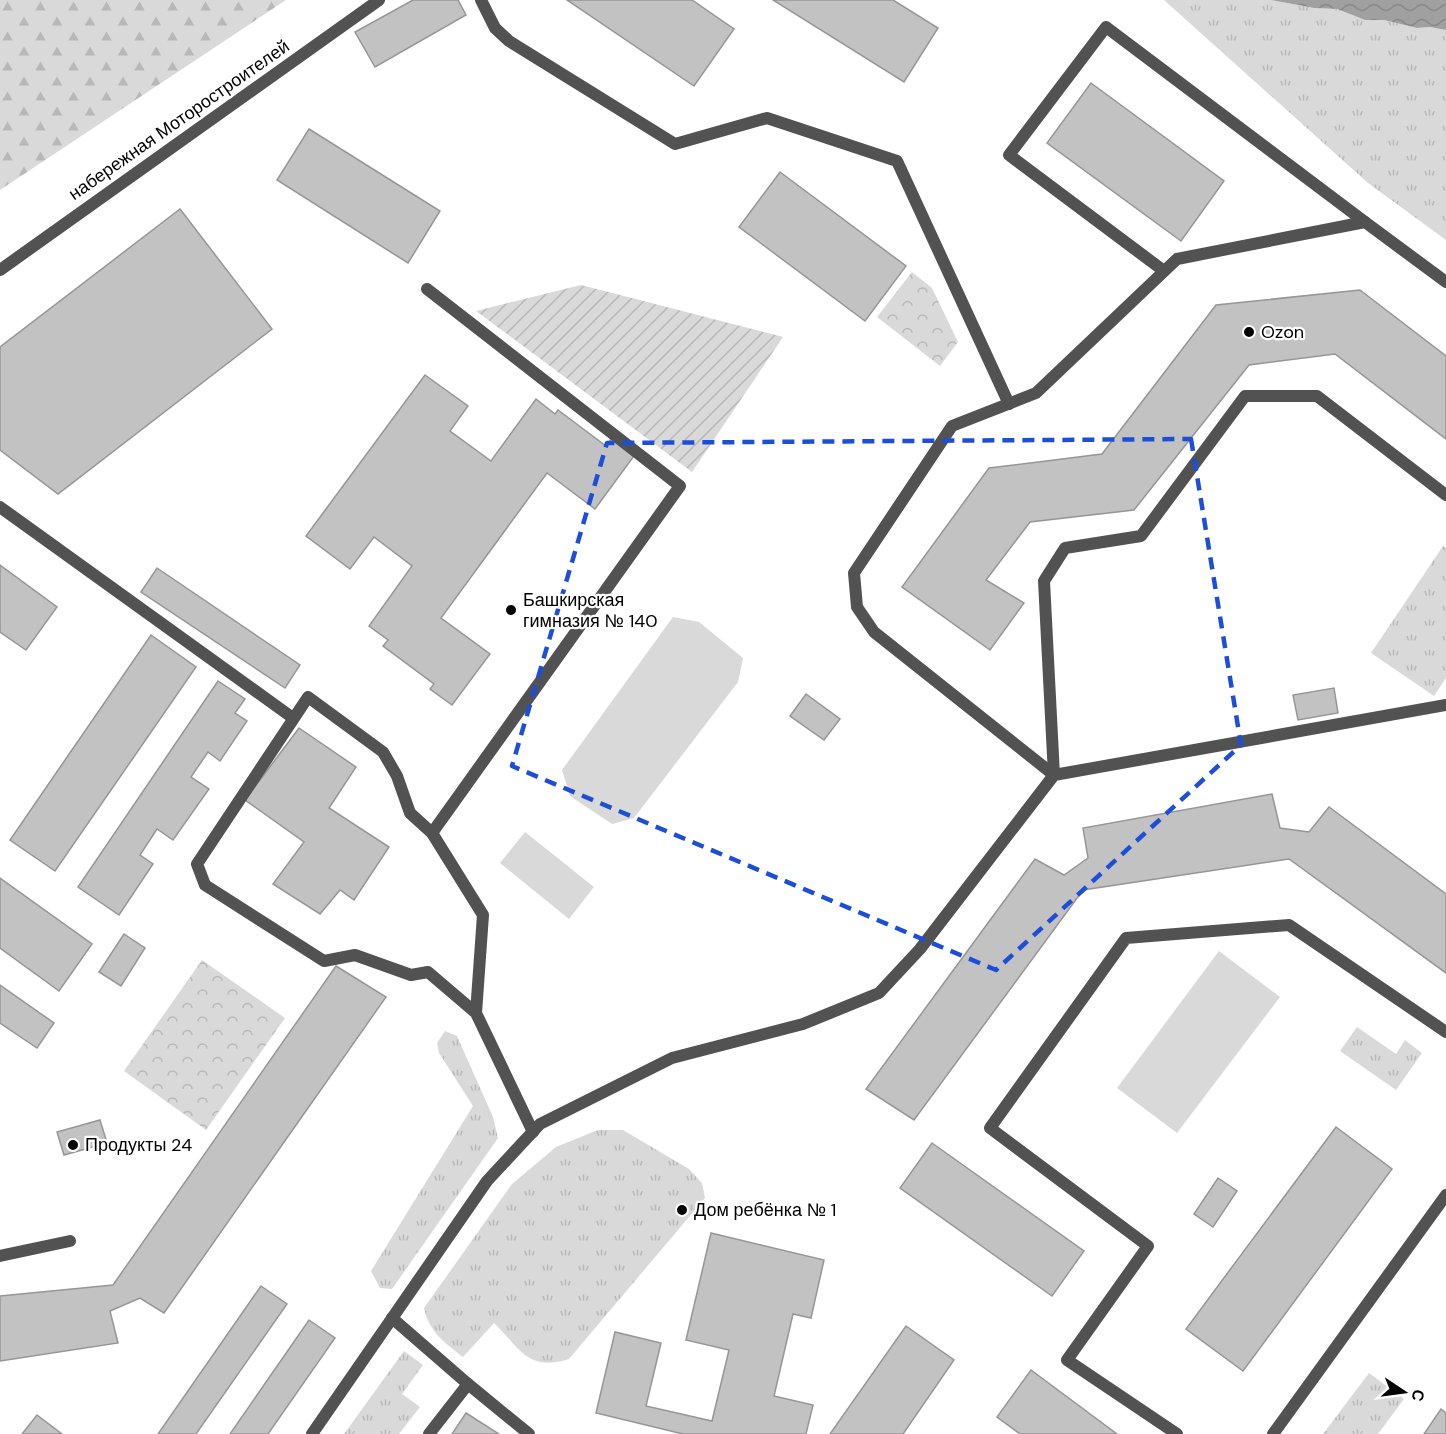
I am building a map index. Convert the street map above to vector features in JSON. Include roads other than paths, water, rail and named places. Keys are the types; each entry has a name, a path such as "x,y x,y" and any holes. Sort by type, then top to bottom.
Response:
{"street":[{"name":"набережная Моторостроителей","path":"0,270 379,0"},
{"path":"481,0 495,28 509,41 675,144 767,118 897,161 1009,404"},
{"path":"1164,271 1010,155 1106,27 1446,282"},
{"path":"1365,222 1177,259 1036,393 952,426 854,573 857,607 874,632 1054,775 1446,705"},
{"path":"426,289 680,486 432,833"},
{"path":"312,1434 487,1181 540,1125 672,1058 803,1024 879,993 920,949 1054,775 1044,581 1065,548 1141,536 1245,396 1317,396 1446,495"},
{"path":"0,507 293,718"},
{"path":"476,1013 483,915 432,833 410,813 398,776 383,752 308,697 197,864 205,885 324,961 355,955 411,975 428,972 476,1013 533,1132"},
{"path":"1178,1434 1067,1360 1148,1246 990,1128 1126,938 1289,925 1446,1032"},
{"path":"1273,1434 1446,1195"},
{"path":"0,1256 70,1241"},
{"path":"392,1318 529,1434"},
{"path":"429,1434 468,1384"}],"water":[{"path":"1271,0 1446,0 1446,30 1430,27 1417,28 1384,20 1365,20 1337,9 1314,8"}],"place":[{"name":"Ozon","path":"1249,332"},
{"name":"Башкирская гимназия № 140","path":"511,610"},
{"name":"Продукты 24","path":"73,1145"},
{"name":"Дом ребёнка № 1","path":"682,1210"}]}
